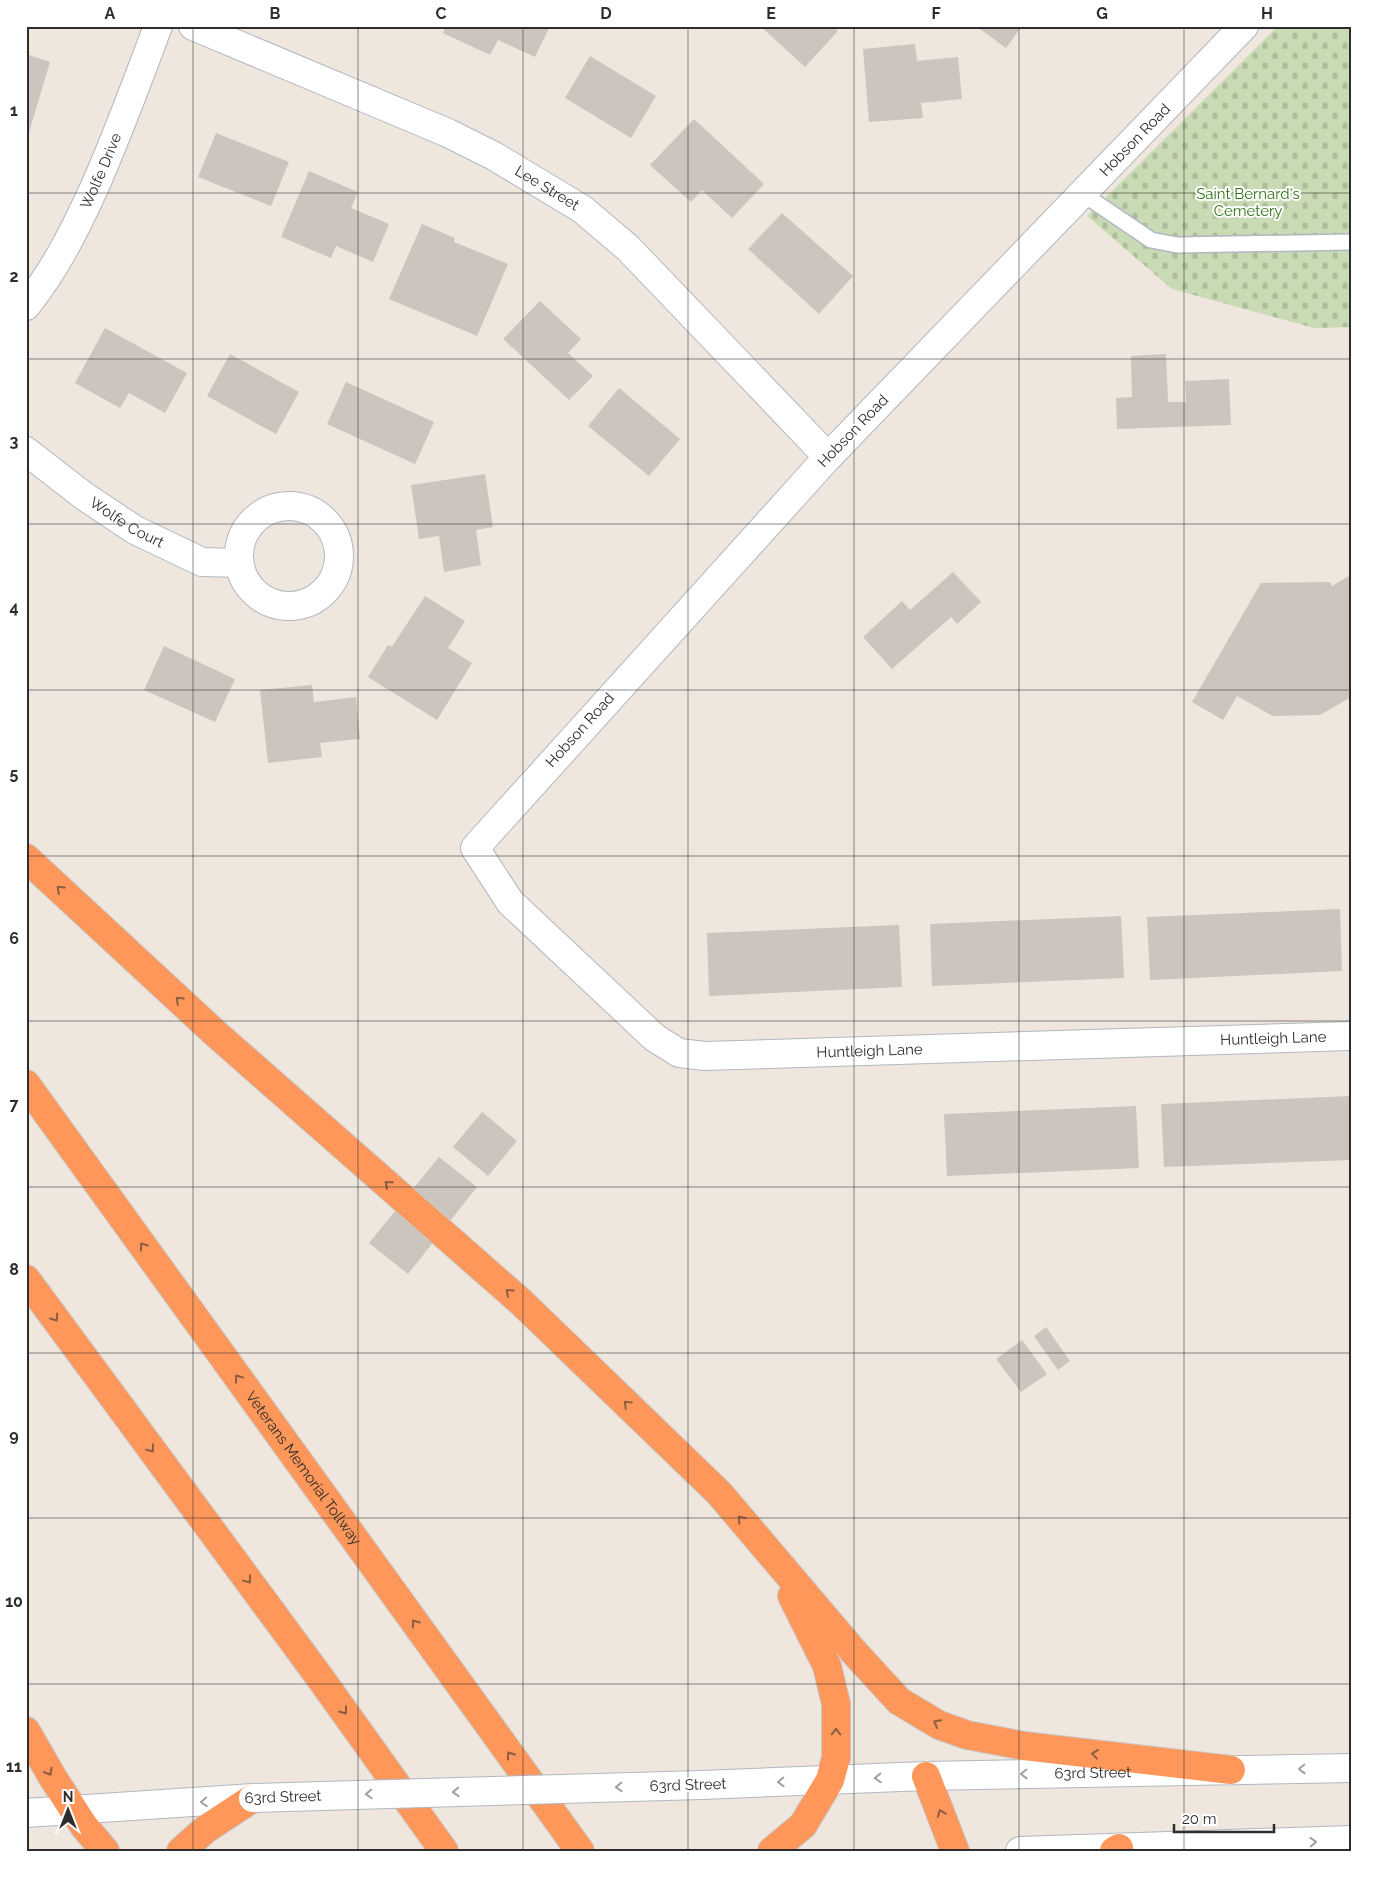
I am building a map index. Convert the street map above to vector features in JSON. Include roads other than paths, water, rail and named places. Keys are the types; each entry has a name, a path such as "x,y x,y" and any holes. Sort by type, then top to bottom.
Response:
{"highway":[{"path":"26,858 215,1033 520,1302 719,1493 854,1652 899,1701 939,1725 967,1736 1024,1746 1230,1770"},
{"name":"Veterans Memorial Tollway","path":"26,1084 580,1851"},
{"path":"26,1279 318,1675 444,1851"},
{"path":"772,1851 803,1825 830,1780 836,1758 836,1704 827,1666 773,1556"},
{"path":"26,1731 53,1778 92,1837 105,1851"},
{"path":"926,1776 955,1851"},
{"path":"181,1851 206,1829 253,1798"}],"street":[{"name":"Wolfe Drive","path":"26,306 40,289 76,227 120,129 158,26"},
{"name":"Lee Street","path":"193,26 448,133 494,156 582,209 628,248 828,456"},
{"name":"Hobson Road","path":"474,848 828,456 1244,26"},
{"name":"Wolfe Court","path":"26,451 84,496 135,530 202,562 239,563"},
{"name":"Huntleigh Lane","path":"474,848 510,902 655,1038 679,1053 705,1056 1351,1036"},
{"name":"63rd Street","path":"26,1813 253,1798 702,1785 926,1776 1351,1768"},
{"path":"1020,1851 1351,1840"}],"lane":[{"path":"1083,194 1151,240 1177,245 1351,242"}],"park label":[{"name":"Saint Bernard's Cemetery","path":"1248,202"}]}
